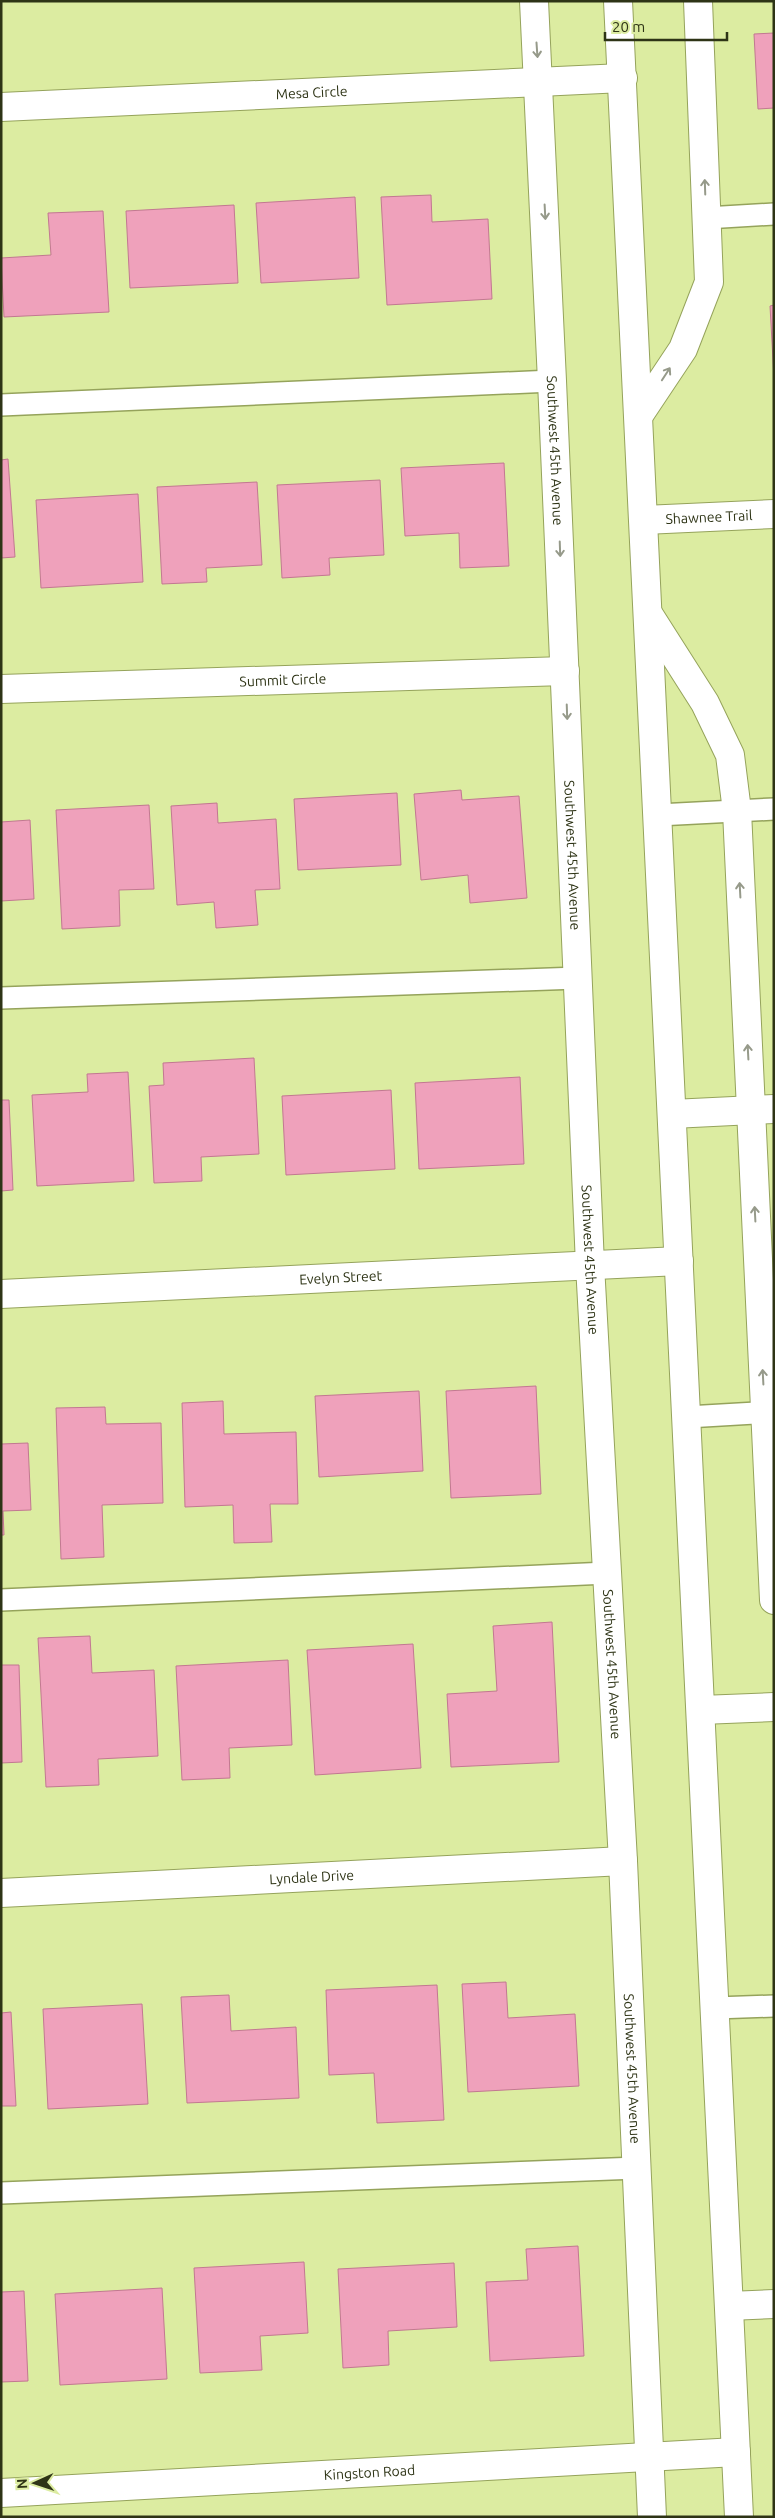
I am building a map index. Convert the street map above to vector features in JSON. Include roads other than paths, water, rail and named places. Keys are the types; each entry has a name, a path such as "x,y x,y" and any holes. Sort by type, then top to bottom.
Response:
{"street":[{"name":"Southwest 45th Avenue","path":"534,1 590,1265 623,1861 652,2517"},
{"path":"618,1 739,2517"},
{"path":"639,415 683,349 709,282 698,1"},
{"name":"Mesa Circle","path":"1,107 623,78"},
{"name":"Shawnee Trail","path":"644,520 774,514"},
{"path":"649,616 705,704 730,755 737,811 762,1110 774,1600"},
{"name":"Summit Circle","path":"1,689 565,671"},
{"path":"672,1114 762,1110"},
{"name":"Evelyn Street","path":"1,1294 679,1261"},
{"path":"701,1710 774,1707"},
{"name":"Lyndale Drive","path":"1,1893 623,1861"},
{"path":"729,2306 774,2304"},
{"name":"Kingston Road","path":"1,2493 736,2452"}],"lane":[{"path":"706,218 774,214"},
{"path":"1,405 552,381"},
{"path":"658,815 774,810"},
{"path":"1,998 578,978"},
{"path":"687,1417 769,1412"},
{"path":"1,1600 607,1573"},
{"path":"715,2008 774,2006"},
{"path":"1,2193 637,2168"}]}
